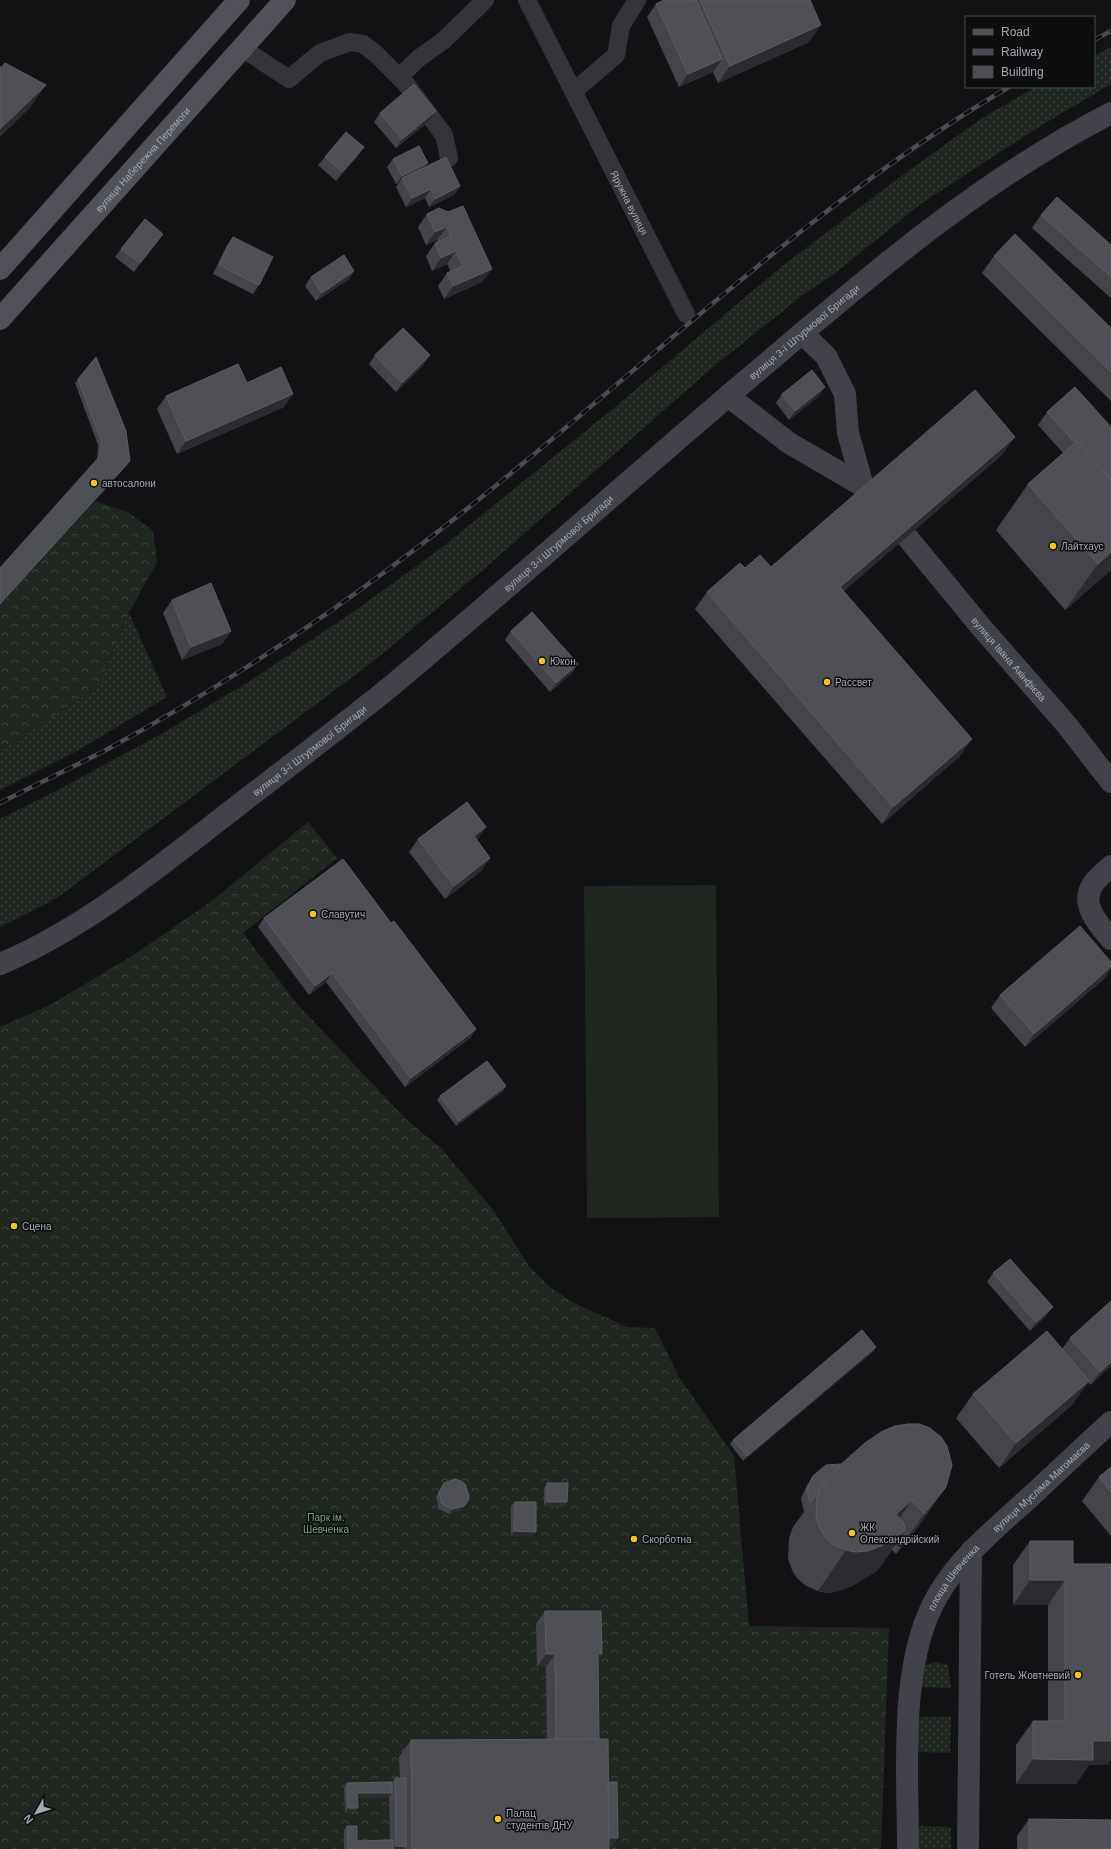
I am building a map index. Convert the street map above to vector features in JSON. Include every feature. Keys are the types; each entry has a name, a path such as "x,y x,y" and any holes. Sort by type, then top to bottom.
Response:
{"main road":[{"path":"0,269 239,0"},
{"name":"вулиця Набережна Перемоги","path":"0,318 285,0"}],"street":[{"path":"400,76 419,58 442,41 485,0"},
{"name":"Яружна вулиця","path":"527,0 686,314"},
{"path":"574,91 616,56 621,26 637,0"},
{"path":"242,48 289,79 320,53 350,42 363,44 400,76 444,135 449,158"},
{"name":"вулиця 3-ї Штурмової Бригади","path":"0,964 21,955 68,930 110,901 299,758 388,688 802,333 958,208 1048,148 1111,113"},
{"path":"728,396 789,443 869,493 848,433 845,394 826,356 802,333"},
{"name":"вулиця Івана Акінфієва","path":"902,531 981,627 1066,724 1111,782"},
{"path":"1111,866 1092,885 1089,893 1089,904 1093,916 1111,940"},
{"name":"вулиця Мусліма Магомаєва","path":"972,1551 1111,1422"},
{"name":"площа Шевченка","path":"908,1849 908,1715 911,1682 917,1652 926,1623 938,1596 972,1551"},
{"name":"площа Шевченка","path":"968,1849 972,1551"}],"green space":[{"path":"1111,47 1111,84 1042,125 922,203 834,274 803,295 713,367 483,570 370,664 57,898 0,927 0,819 54,792 163,733 250,681 356,610 441,548 609,412 782,266 900,177 981,119 1033,88 1095,88 1095,55"},
{"path":"95,501 128,512 153,531 157,562 129,613 98,687 0,752 0,605"},
{"path":"129,613 167,697 77,751 0,790 0,752 98,687"},
{"name":"Парк iм. Шевченка","path":"308,822 337,858 243,933 297,1004 410,1123 441,1148 494,1211 529,1266 550,1287 572,1302 627,1327 655,1328 679,1377 734,1456 749,1626 889,1628 881,1849 0,1849 0,1027 50,1005 135,954 213,900"},
{"path":"716,885 719,1217 587,1218 584,886"},
{"path":"936,1662 948,1665 951,1688 916,1687 925,1665"},
{"path":"916,1717 951,1717 950,1753 915,1752"},
{"path":"916,1826 951,1827 951,1849 916,1849"}],"building":[{"path":"664,0 696,0 722,59 688,74 656,4"},
{"path":"700,0 810,0 821,25 730,66"},
{"path":"5,63 46,85 0,129 0,67 2,67"},
{"path":"414,84 436,111 402,139 380,113"},
{"path":"346,132 364,147 342,172 325,157"},
{"path":"419,146 428,163 402,176 393,159"},
{"path":"446,157 460,186 435,199 431,189 412,198 402,178"},
{"path":"1057,197 1111,245 1111,277 1041,215"},
{"path":"463,206 492,269 453,286 447,273 463,266 456,251 441,258 435,243 451,236 447,227 435,232 427,214 439,208 448,212"},
{"path":"145,219 163,234 140,263 121,249"},
{"path":"1015,234 1111,328 1111,372 994,256"},
{"path":"233,237 273,257 259,285 219,265"},
{"path":"344,255 354,271 322,293 311,277"},
{"path":"403,328 430,355 402,383 375,355"},
{"name":"автосалони","path":"96,357 126,431 130,461 0,604 0,568 100,456 101,440 78,379"},
{"path":"238,364 247,383 281,367 293,394 186,441 166,396"},
{"path":"812,370 825,387 795,411 782,394"},
{"path":"1075,387 1111,427 1111,480 1077,441 1075,443 1047,412"},
{"name":"Рассвет","path":"975,390 1015,437 840,587 972,739 893,807 707,592 740,563 745,568 760,555 771,567"},
{"path":"1077,441 1111,480 1111,552 1098,564 1028,484"},
{"path":"211,583 231,631 191,647 172,600"},
{"name":"Юкон","path":"532,612 578,664 556,683 511,631"},
{"path":"467,802 486,827 474,836 490,858 454,886 418,839"},
{"path":"343,859 391,923 394,921 476,1029 411,1078 332,973 315,986 264,918"},
{"path":"1080,926 1111,962 1111,967 1034,1034 1000,995"},
{"path":"487,1061 506,1086 459,1121 440,1096"},
{"path":"1010,1259 1053,1307 1036,1322 993,1273"},
{"path":"1111,1301 1111,1362 1100,1372 1070,1338"},
{"path":"862,1330 876,1347 747,1456 733,1440"},
{"path":"1047,1331 1089,1381 1016,1443 973,1394"},
{"path":"919,1424 930,1428 941,1437 947,1446 952,1465 946,1487 924,1514 912,1500 896,1514 904,1524 905,1531 881,1546 868,1551 855,1552 834,1545 826,1538 820,1529 816,1518 817,1497 821,1487 839,1466 865,1443 881,1432 895,1426"},
{"path":"841,1464 821,1487 810,1503 807,1489 813,1476 826,1465"},
{"path":"1111,1467 1111,1492 1099,1477"},
{"path":"455,1479 465,1484 469,1496 468,1501 464,1506 452,1509 442,1504 439,1493 444,1483"},
{"path":"547,1483 568,1483 567,1502 547,1502"},
{"path":"515,1502 536,1502 536,1532 514,1531"},
{"path":"1030,1541 1073,1541 1073,1564 1111,1564 1111,1741 1093,1741 1093,1760 1033,1759 1033,1721 1065,1721 1065,1580 1030,1580"},
{"path":"545,1611 601,1611 602,1654 598,1654 599,1739 556,1740 555,1654 546,1654"},
{"name":"Палац студентів ДНУ","path":"608,1739 609,1849 412,1849 411,1740"},
{"path":"395,1778 406,1778 406,1847 396,1846"},
{"path":"392,1782 392,1793 357,1793 358,1808 348,1808 347,1783"},
{"path":"608,1782 617,1782 618,1838 609,1838"},
{"path":"1029,1819 1111,1820 1111,1849 1029,1849"},
{"path":"347,1826 357,1826 357,1841 393,1840 393,1849 348,1849"}],"railway":[{"path":"1095,39 1111,31"},
{"path":"0,803 106,750 146,728 225,681 302,631 414,550 488,492 705,310 852,192 929,137 1007,88"}],"place":[{"name":"автосалони","path":"94,483"},
{"name":"Лайтхаус","path":"1053,546"},
{"name":"Юкон","path":"542,661"},
{"name":"Рассвет","path":"827,682"},
{"name":"Славутич","path":"313,914"},
{"name":"Сцена","path":"14,1226"},
{"name":"ЖК Олександрійский","path":"852,1533"},
{"name":"Скорботна","path":"634,1539"},
{"name":"Готель Жовтневий","path":"1078,1675"},
{"name":"Палац студентів ДНУ","path":"498,1819"}]}
